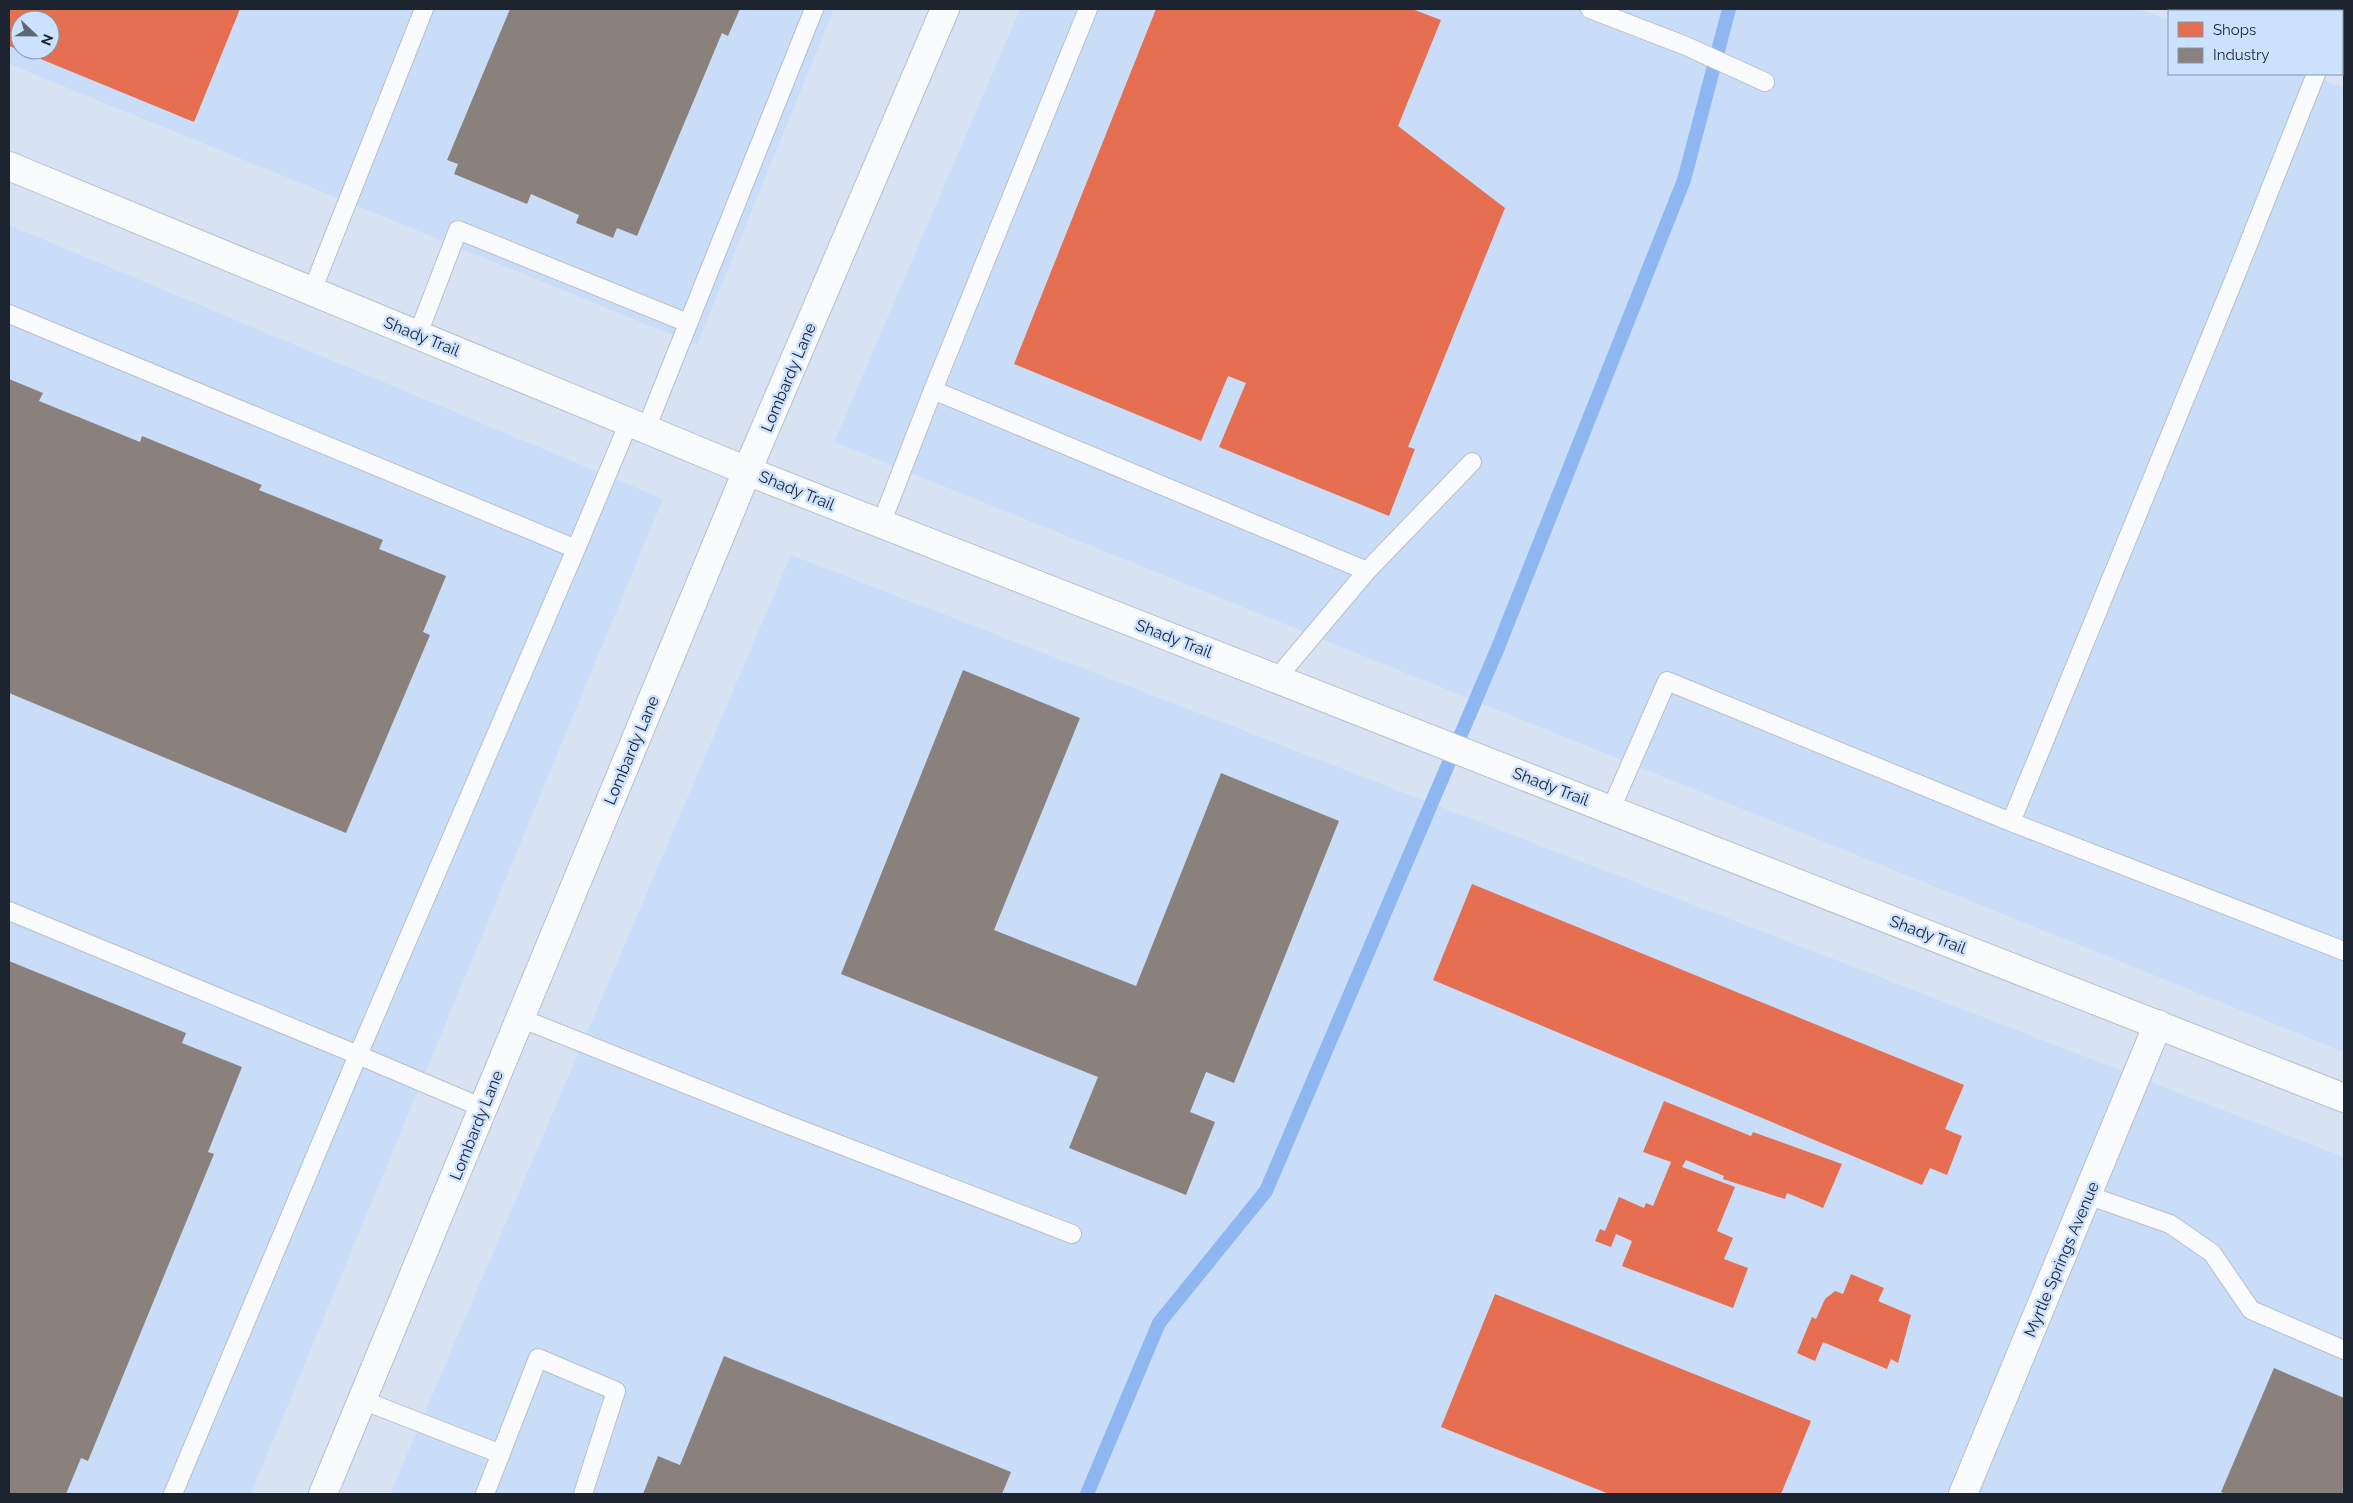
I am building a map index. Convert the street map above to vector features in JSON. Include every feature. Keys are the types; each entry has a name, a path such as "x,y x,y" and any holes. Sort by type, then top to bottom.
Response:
{"street":[{"name":"Lombardy Lane","path":"323,1494 747,471 945,9"},
{"name":"Shady Trail","path":"9,166 747,471 2344,1098"},
{"name":"Myrtle Springs Avenue","path":"1963,1494 2158,1024"}],"lane":[{"path":"312,291 424,9"},
{"path":"173,1494 358,1055 576,549 688,323 814,9"},
{"path":"881,524 933,390 1088,9"},
{"path":"1590,9 1686,46 1765,82"},
{"path":"2011,822 2316,75"},
{"path":"418,334 458,230 688,323"},
{"path":"9,314 576,549"},
{"path":"933,390 1368,570"},
{"path":"1277,678 1368,570 1472,462"},
{"path":"1611,809 1667,681 2011,822 2344,951"},
{"path":"9,911 483,1108"},
{"path":"520,1018 781,1122 1072,1234"},
{"path":"2087,1195 2170,1224 2212,1253 2251,1310 2344,1350"},
{"path":"485,1494 538,1358 616,1391 583,1494"},
{"path":"362,1400 501,1454"}],"shaded area":[{"path":"9,9 834,9 697,345 9,64"},
{"path":"1020,9 2139,9 2168,20 2168,75 2310,75 2344,88 2344,1052 834,442"},
{"path":"9,225 663,499 251,1494 9,1494"},
{"path":"791,555 2344,1157 2344,1494 390,1494"}],"building: Shops":[{"path":"9,9 240,9 194,122 43,60 60,60 60,10 10,10 10,46"},
{"path":"1156,9 1412,9 1441,20 1398,126 1505,208 1408,447 1415,449 1389,516 1219,447 1246,383 1228,376 1201,441 1014,364"},
{"path":"1472,884 1964,1085 1945,1129 1962,1136 1947,1175 1930,1168 1922,1185 1433,980"},
{"path":"1664,1101 1751,1136 1753,1132 1842,1164 1823,1208 1787,1193 1785,1199 1723,1179 1724,1176 1686,1160 1682,1167 1735,1187 1717,1231 1733,1238 1724,1259 1748,1268 1733,1308 1622,1266 1632,1241 1616,1234 1611,1247 1595,1241 1600,1229 1605,1231 1619,1197 1644,1208 1646,1203 1653,1206 1671,1162 1643,1152"},
{"path":"1851,1274 1884,1288 1878,1301 1911,1315 1898,1363 1891,1359 1887,1369 1823,1342 1815,1361 1797,1353 1812,1317 1816,1319 1825,1299 1835,1291 1843,1294"},
{"path":"1495,1294 1811,1421 1781,1494 1609,1494 1441,1427"}],"building: Industry":[{"path":"510,9 740,9 728,36 722,33 637,236 617,228 613,238 576,223 579,215 531,194 527,204 454,174 458,164 447,160"},
{"path":"9,379 43,393 39,401 140,442 142,436 262,485 259,490 383,540 379,549 446,576 423,632 430,635 346,833 9,693"},
{"path":"963,670 1080,718 994,930 1136,986 1221,773 1339,821 1234,1083 1206,1072 1190,1112 1215,1122 1186,1195 1069,1148 1098,1077 841,974"},
{"path":"9,961 186,1033 182,1043 242,1067 208,1152 214,1154 88,1461 81,1458 66,1494 9,1494"},
{"path":"724,1356 1011,1472 1002,1494 643,1494 658,1456 680,1465"},
{"path":"2274,1368 2344,1398 2344,1494 2226,1494 2221,1492"}],"waterway":[{"path":"1087,1494 1159,1323 1266,1191 1497,650 1684,180 1729,9"}]}
